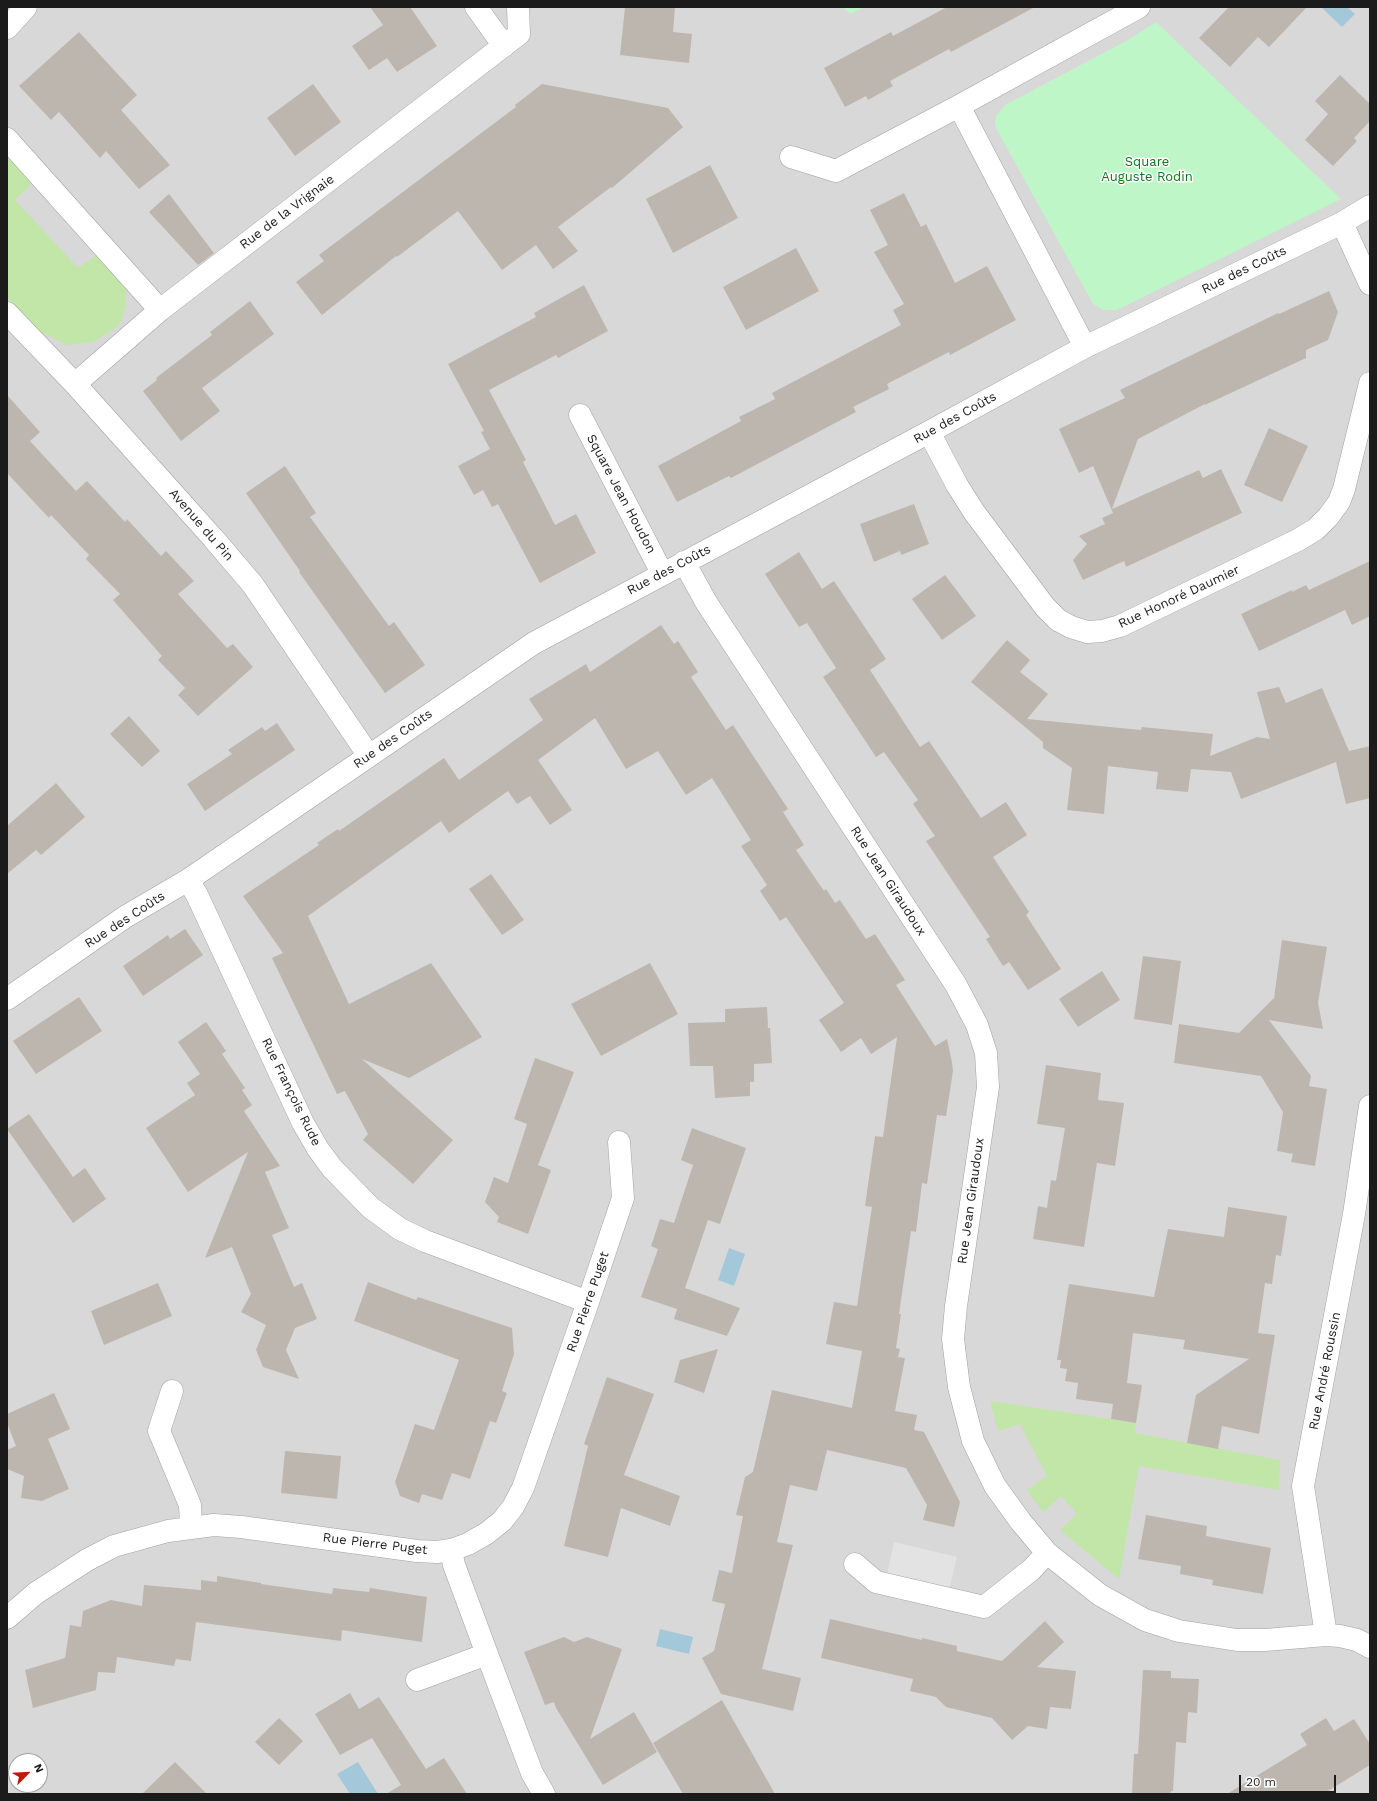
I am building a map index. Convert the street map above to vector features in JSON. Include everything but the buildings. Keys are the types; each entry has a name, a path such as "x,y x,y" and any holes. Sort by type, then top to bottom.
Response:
{"street":[{"path":"7,28 26,7"},
{"path":"476,7 504,46"},
{"name":"Rue de la Vrignaie","path":"75,384 160,310 519,34 518,7"},
{"path":"791,157 836,171 959,106 1139,7"},
{"path":"959,106 1085,347"},
{"path":"7,139 160,310"},
{"name":"Rue des Coûts","path":"7,999 125,917 188,880 516,654 662,573 929,432 1085,347 1342,223 1370,206"},
{"path":"1342,223 1370,284"},
{"name":"Avenue du Pin","path":"7,313 75,384 213,538 253,585 369,756"},
{"name":"Rue Honoré Daumier","path":"929,432 957,485 974,512 1045,607 1058,620 1071,627 1087,632 1102,631 1120,626 1135,619 1298,540 1316,529 1339,502 1344,489 1370,383"},
{"name":"Square Jean Houdon","path":"580,415 662,573"},
{"name":"Rue Jean Giraudoux","path":"684,562 706,602 956,985 977,1025 986,1053 988,1087 956,1306 953,1339 959,1387 973,1441 995,1486 1021,1522 1047,1553 1100,1595 1145,1620 1179,1631 1237,1640 1340,1636 1357,1640 1370,1647"},
{"name":"Rue François Rude","path":"188,880 197,894 303,1123 318,1149 332,1168 371,1208 400,1229 425,1241 588,1302"},
{"name":"Rue André Roussin","path":"1326,1636 1303,1486 1354,1214 1370,1106"},
{"name":"Rue Pierre Puget","path":"7,1618 36,1593 65,1573 107,1549 140,1538 191,1527 214,1525 241,1527 417,1551 451,1550 468,1544 487,1533 502,1521 513,1508 523,1488 588,1302 623,1198 619,1142"},
{"path":"172,1391 159,1431 190,1504 191,1527"},
{"path":"451,1550 454,1565 532,1773 544,1794"},
{"path":"855,1564 876,1582 984,1607 1031,1570 1047,1553"},
{"path":"418,1680 487,1654"}],"shaded area":[{"path":"7,7 1370,7 1370,1794 7,1794"},
{"path":"894,1542 957,1557 947,1599 885,1584"}],"green space":[{"path":"842,7 864,7 851,14"},
{"name":"Square Auguste Rodin","path":"1156,22 1341,199 1125,306 1116,310 1103,310 1093,304 996,128 996,116 1005,105 1128,40"},
{"path":"7,156 32,183 15,200 78,268 97,255 125,285 126,306 119,326 93,342 67,345 41,332 7,298"},
{"path":"990,1401 1136,1423 1135,1433 1280,1460 1279,1490 1139,1466 1119,1579 1060,1530 1077,1514 1061,1496 1043,1512 1027,1490 1047,1476 1020,1424 998,1431"}],"water":[{"path":"1321,7 1347,7 1355,14 1342,27"},
{"path":"729,1248 745,1254 734,1286 718,1280"},
{"path":"660,1629 693,1637 689,1654 656,1646"},
{"path":"358,1762 378,1794 350,1794 337,1774"}]}
